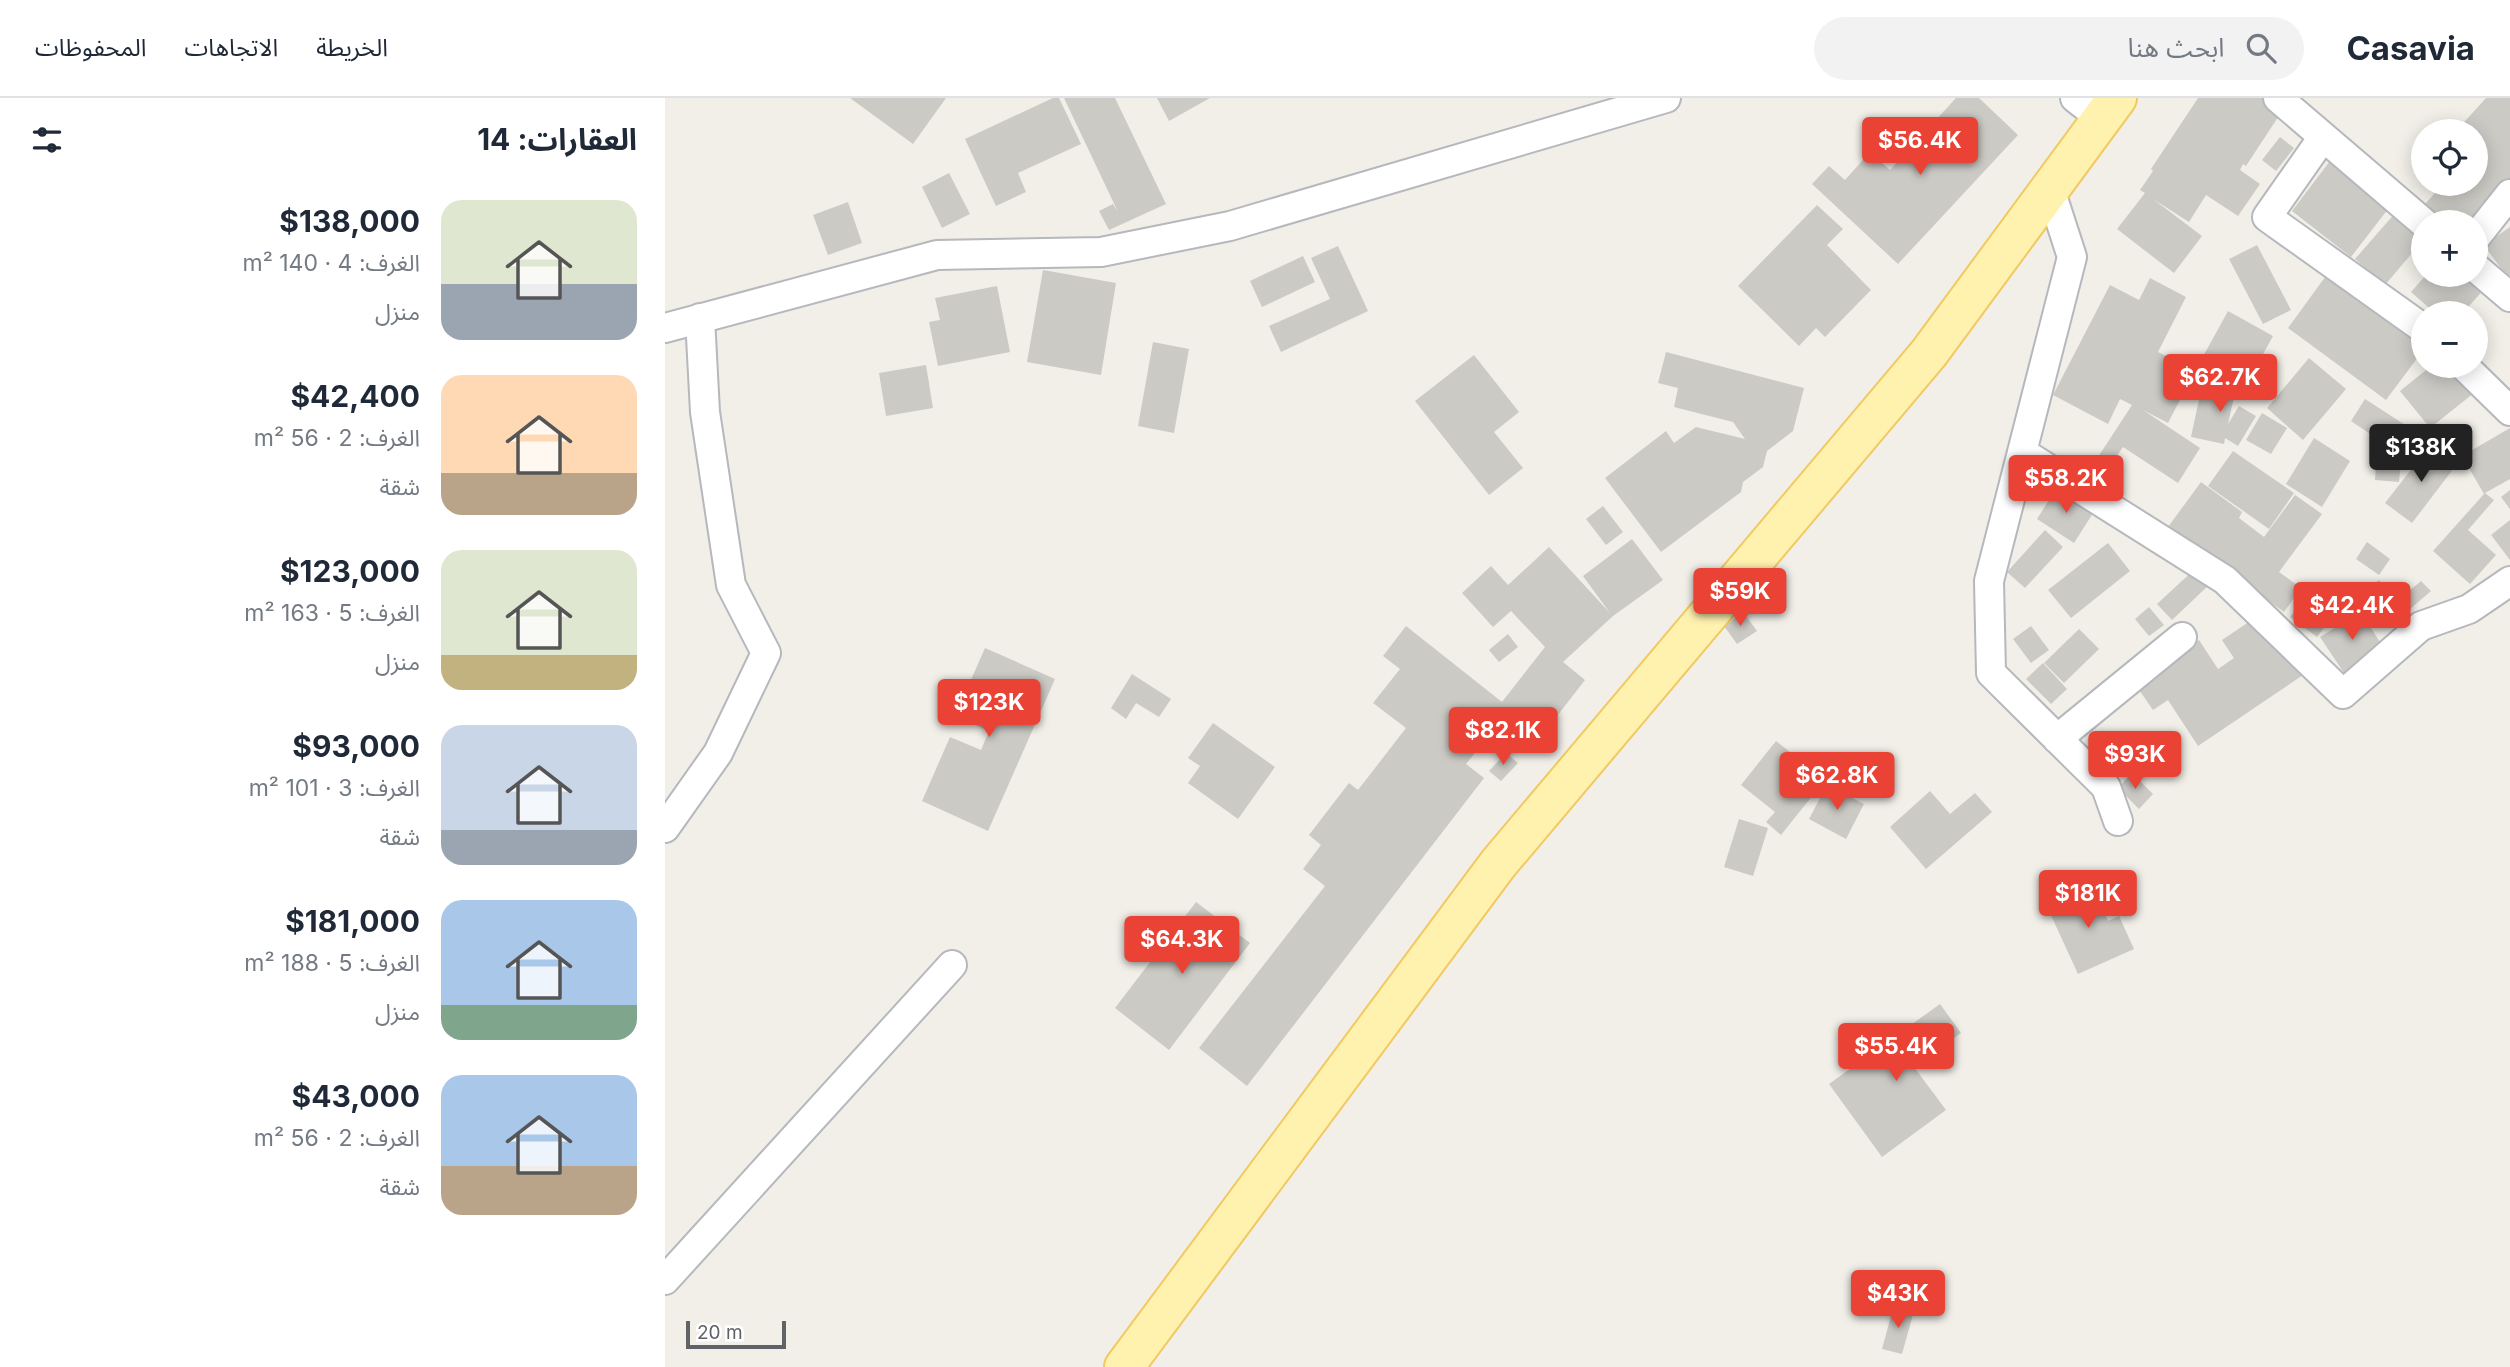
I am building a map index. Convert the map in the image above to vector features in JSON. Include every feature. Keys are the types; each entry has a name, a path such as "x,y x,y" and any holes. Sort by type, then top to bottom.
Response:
{"main road":[{"path":"1123,1367 1498,864 1929,353 2050,189 2098,105"}],"street":[{"path":"665,328 937,255 1101,252 1230,226 1666,98"},
{"path":"2278,98 2411,212"},
{"path":"2323,137 2267,217 2411,320"},
{"path":"2050,189 2072,257 1989,581 1991,673 2106,787 2118,821"},
{"path":"2488,222 2510,194"},
{"path":"2488,278 2510,297"},
{"path":"665,828 718,753 766,653 731,585 705,412 700,318"},
{"path":"2476,378 2510,411"},
{"path":"2022,453 2225,580 2343,694 2421,626 2469,609 2510,582"},
{"path":"2057,739 2182,636"},
{"path":"665,1280 952,965"}],"building":[{"path":"850,98 946,98 913,144"},
{"path":"1053,98 1059,98 1081,144 1018,173 1026,192 996,206 965,139"},
{"path":"1064,98 1115,98 1166,204 1109,230 1099,211 1113,204 1118,212"},
{"path":"1157,98 1210,98 1169,121"},
{"path":"1956,98 1979,98 2018,135 1898,264 1812,184 1829,166 1845,180 1870,152 1890,170"},
{"path":"2198,98 2269,98 2284,108 2246,166 2243,164 2240,170 2260,184 2238,216 2206,195 2189,222 2153,199 2202,236 2174,273 2117,229 2145,193 2140,190 2153,171 2151,169"},
{"path":"2486,98 2510,98 2510,180 2482,210 2431,210 2425,204 2432,196 2488,196 2488,119 2467,119"},
{"path":"2280,137 2294,148 2276,171 2262,160"},
{"path":"2336,153 2395,200 2351,257 2292,211"},
{"path":"949,173 970,214 942,228 922,187"},
{"path":"848,202 862,243 828,255 813,215"},
{"path":"1817,205 1843,229 1827,245 1871,290 1825,337 1816,328 1799,346 1738,286"},
{"path":"2396,212 2411,225 2411,254 2385,285 2355,259"},
{"path":"2510,227 2510,275 2507,277 2488,251 2488,242"},
{"path":"2257,245 2291,310 2263,324 2229,259"},
{"path":"1338,246 1368,311 1281,352 1269,326 1330,299 1311,258"},
{"path":"1303,256 1315,282 1262,307 1250,281"},
{"path":"1043,270 1116,283 1101,375 1027,362"},
{"path":"2328,273 2411,334 2411,366 2386,400 2288,328"},
{"path":"2150,278 2186,297 2158,352 2176,361 2164,384 2183,394 2168,423 2143,410 2200,448 2178,483 2123,447 2095,488 2083,480 2132,405 2120,399 2108,424 2053,395 2110,285 2139,300"},
{"path":"997,286 1010,352 938,366 929,322 940,320 935,298"},
{"path":"2415,287 2485,288 2474,301 2421,301 2411,292"},
{"path":"2228,311 2273,336 2245,387 2200,362"},
{"path":"1153,342 1189,349 1174,433 1138,426"},
{"path":"1666,352 1804,388 1793,431 1767,451 1763,467 1743,482 1741,492 1661,552 1605,478 1666,431 1674,443 1696,427 1745,439 1733,422 1674,407 1678,388 1658,383"},
{"path":"1474,355 1519,412 1494,432 1523,468 1489,495 1415,401"},
{"path":"2309,358 2346,389 2303,440 2267,408"},
{"path":"926,365 933,408 886,416 879,373"},
{"path":"2204,376 2237,384 2228,424 2239,406 2256,416 2238,446 2225,438 2224,444 2191,437"},
{"path":"2416,378 2487,378 2489,381 2430,428 2400,391"},
{"path":"2365,399 2413,430 2399,450 2402,450 2399,482 2375,480 2377,448 2394,450 2351,421"},
{"path":"2262,413 2287,428 2271,454 2246,440"},
{"path":"2510,428 2510,479 2485,493 2494,500 2468,530 2496,555 2470,584 2433,551 2484,494 2462,456"},
{"path":"2314,438 2350,461 2322,507 2286,484"},
{"path":"2431,444 2457,464 2412,523 2385,503"},
{"path":"2233,451 2294,493 2269,529 2208,486"},
{"path":"2201,482 2242,512 2239,518 2264,537 2295,495 2322,514 2279,572 2301,588 2284,612 2168,527"},
{"path":"2058,486 2095,510 2074,543 2037,519"},
{"path":"2510,490 2510,509 2501,497"},
{"path":"1603,506 1623,532 1606,545 1586,519"},
{"path":"2510,520 2510,560 2491,535"},
{"path":"2045,530 2063,547 2025,588 2007,572"},
{"path":"1632,539 1663,580 1613,616 1563,662 1585,680 1543,734 1511,708 1466,764 1484,778 1247,1086 1199,1048 1325,886 1303,869 1321,845 1309,835 1349,783 1358,790 1406,728 1373,703 1400,669 1383,656 1406,626 1502,702 1545,647 1511,611 1493,627 1462,593 1491,566 1508,585 1549,547 1610,613 1583,576"},
{"path":"2367,542 2390,559 2379,575 2356,559"},
{"path":"2108,543 2130,571 2071,618 2048,590"},
{"path":"2197,567 2211,583 2172,620 2157,604"},
{"path":"2379,580 2391,595 2365,617 2353,602"},
{"path":"2421,581 2431,591 2410,609 2401,598"},
{"path":"2332,589 2345,600 2317,637 2290,617 2306,595 2320,605"},
{"path":"2399,597 2414,619 2397,631 2382,609"},
{"path":"2149,607 2164,625 2149,636 2135,619"},
{"path":"2268,609 2309,671 2198,746 2168,700 2153,710 2135,684 2199,640 2218,669 2234,658 2222,640"},
{"path":"1743,612 1757,631 1737,644 1724,626"},
{"path":"2361,612 2383,647 2344,673 2320,637"},
{"path":"2031,626 2049,650 2031,663 2013,639"},
{"path":"2079,629 2099,649 2064,683 2044,663"},
{"path":"1508,634 1518,647 1499,662 1489,650"},
{"path":"985,648 1055,679 988,831 922,801 950,737 981,750 989,731 955,716"},
{"path":"2043,663 2067,689 2051,704 2026,679"},
{"path":"1132,674 1171,699 1159,717 1136,703 1126,719 1111,708"},
{"path":"1213,723 1275,767 1238,819 1188,783 1200,766 1188,758"},
{"path":"1776,741 1825,780 1781,835 1766,822 1775,812 1741,785"},
{"path":"1506,753 1518,763 1501,781 1489,771"},
{"path":"2132,773 2153,794 2139,809 2118,788"},
{"path":"1827,785 1864,804 1846,839 1809,819"},
{"path":"1930,791 1950,814 1975,793 1992,812 1926,869 1890,827"},
{"path":"1739,819 1768,828 1753,876 1724,867"},
{"path":"2066,890 2071,901 2095,891 2108,921 2119,916 2134,949 2078,974 2044,900"},
{"path":"1196,902 1250,943 1169,1050 1115,1008"},
{"path":"1940,1004 1961,1033 1914,1067 1946,1110 1882,1157 1829,1084"},
{"path":"1894,1305 1914,1311 1902,1354 1882,1349"}]}
